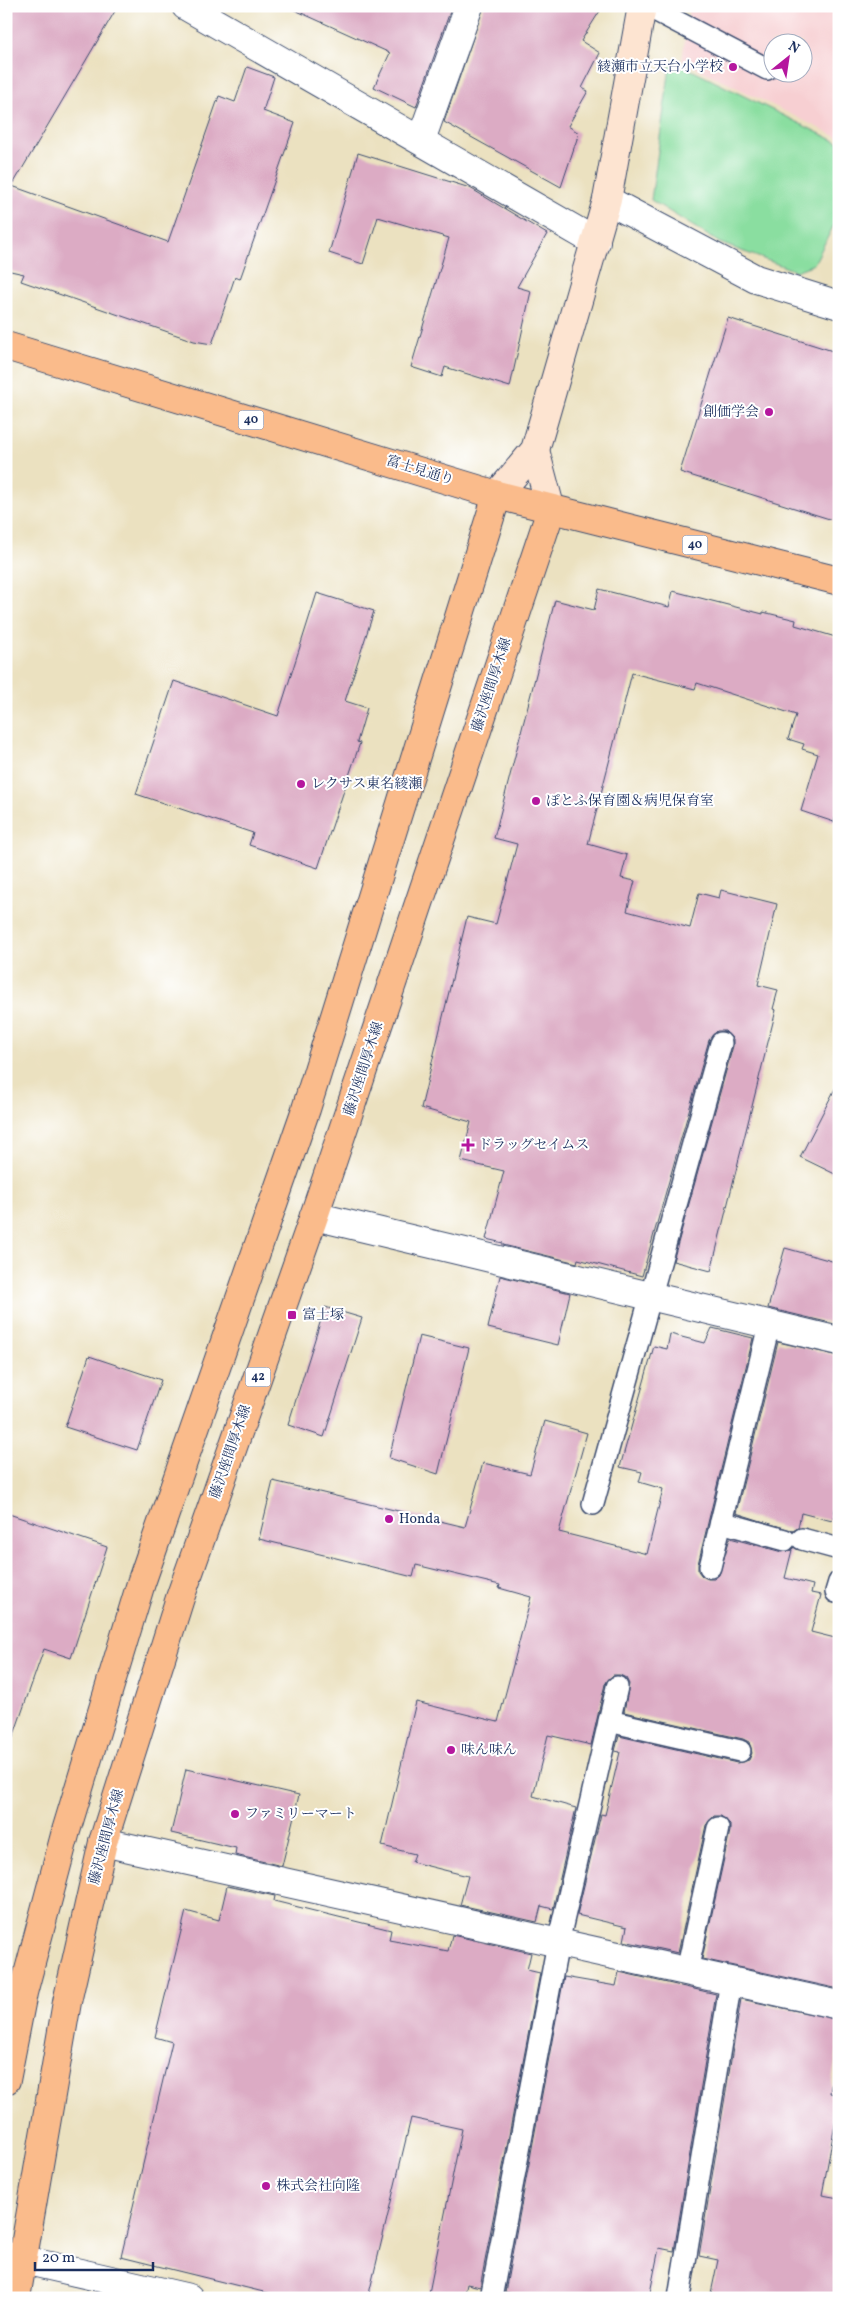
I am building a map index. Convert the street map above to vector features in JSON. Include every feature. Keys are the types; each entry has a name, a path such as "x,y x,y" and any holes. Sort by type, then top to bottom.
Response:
{"main road":[{"name":"富士見通り","path":"6,346 497,495 839,581"},
{"path":"6,2080 23,1993 66,1831 141,1583 306,1109 497,495"},
{"name":"藤沢座間厚木線","path":"16,2298 14,2258 67,2002 103,1842 180,1598 314,1216 551,510"}],"street":[{"path":"186,6 596,242"},
{"path":"421,140 469,6"},
{"path":"497,495 535,450 607,200 642,6"},
{"path":"607,200 756,279 839,305"},
{"path":"535,450 551,510"},
{"path":"314,1216 839,1341"},
{"path":"103,1842 839,2005"},
{"path":"14,2258 189,2298"}],"lane":[{"path":"647,6 762,66"},
{"path":"593,1504 652,1297 721,1042"},
{"path":"710,1567 770,1325"},
{"path":"721,1522 839,1549"},
{"path":"491,2298 558,1943 617,1687"},
{"path":"609,1721 740,1751"},
{"path":"687,1971 718,1828"},
{"path":"679,2298 731,1981"}],"shaded area":[{"name":"綾瀬市立天台小学校","path":"689,6 839,6 839,138 682,61"}],"green space":[{"path":"671,60 839,143 839,215 814,264 796,271 720,243 651,200"}],"building":[{"path":"6,6 118,6 12,186 168,242 219,96 235,102 247,67 274,77 263,111 295,123 240,279 235,277 212,344 194,341 21,281 24,274 6,270"},
{"path":"286,6 452,6 416,107 374,87 390,53"},
{"path":"484,6 603,6 581,41 600,53 582,88 588,91 568,126 579,133 561,187 444,122"},
{"path":"358,153 470,188 547,234 517,287 531,291 510,387 445,367 442,377 411,367 449,238 378,217 363,264 329,253"},
{"name":"創価学会","path":"728,318 839,353 839,522 680,472"},
{"path":"599,589 669,607 673,591 763,614 763,612 796,620 795,625 839,638 839,805 834,822 801,811 818,754 802,749 804,744 788,739 796,715 697,683 695,689 632,673 588,844 627,855 621,878 635,881 627,911 690,928 699,893 719,898 721,890 777,904 758,985 778,990 773,1009 776,1010 711,1271 673,1261 733,1046 733,1039 725,1031 717,1031 709,1040 642,1276 578,1259 577,1263 486,1239 504,1171 461,1161 471,1122 421,1108 467,917 496,924 517,844 494,838 555,600 594,610"},
{"path":"317,593 374,611 345,701 367,708 357,742 360,743 318,868 249,845 253,833 136,794 174,681 278,716"},
{"path":"839,1081 839,1176 800,1157"},
{"path":"785,1248 839,1263 839,1325 768,1308"},
{"path":"500,1276 570,1293 558,1345 488,1328"},
{"path":"325,1307 362,1318 324,1437 288,1425"},
{"path":"712,1328 753,1338 698,1564 698,1571 708,1579 714,1579 719,1575 730,1538 782,1552 792,1550 785,1578 813,1585 811,1593 821,1595 811,1632 839,1639 839,1989 702,1959 730,1831 730,1824 721,1816 714,1816 706,1825 678,1953 624,1941 627,1927 577,1915 601,1814 605,1815 620,1752 615,1751 619,1736 737,1763 749,1760 752,1753 749,1742 743,1739 624,1712 629,1684 626,1678 620,1675 613,1675 605,1684 591,1745 548,1735 533,1796 576,1808 553,1909 541,1906 537,1922 460,1905 468,1876 412,1862 415,1854 382,1846 416,1702 498,1722 531,1597 499,1588 500,1585 416,1565 413,1577 259,1539 273,1481 465,1527 483,1463 530,1474 545,1421 587,1433 559,1532 647,1554 663,1489 639,1482 642,1472 620,1467 654,1346 667,1349 670,1334 705,1343"},
{"path":"419,1336 469,1348 438,1474 389,1458"},
{"path":"778,1342 839,1356 839,1494 832,1521 801,1513 798,1528 793,1531 736,1513"},
{"path":"89,1356 161,1380 137,1450 65,1427"},
{"path":"6,1513 107,1547 71,1658 44,1649 11,1743 6,1742"},
{"name":"ファミリーマート","path":"186,1769 299,1795 282,1866 235,1855 236,1848 171,1833"},
{"path":"227,1886 275,1896 274,1901 391,1930 389,1940 448,1951 452,1935 531,1953 527,1970 540,1973 480,2287 467,2284 464,2298 428,2298 462,2129 411,2118 368,2298 288,2298 121,2257 172,2042 155,2037 186,1911 219,1920"},
{"path":"619,1972 716,1994 674,2251 659,2248 649,2298 528,2298 505,2292 564,1977 616,1986"},
{"path":"741,1999 839,2020 839,2038 830,2093 839,2095 839,2103 822,2195 839,2198 839,2298 710,2298 718,2260 699,2256"}],"place":[{"name":"綾瀬市立天台小学校","path":"733,67"},
{"name":"創価学会","path":"769,412"},
{"name":"レクサス東名綾瀬","path":"301,784"},
{"name":"ぽとふ保育園＆病児保育室","path":"536,801"},
{"name":"ドラッグセイムス","path":"468,1145"},
{"name":"富士塚","path":"292,1315"},
{"name":"Honda","path":"389,1519"},
{"name":"味ん味ん","path":"451,1750"},
{"name":"ファミリーマート","path":"235,1814"},
{"name":"株式会社向隆","path":"266,2186"}]}
